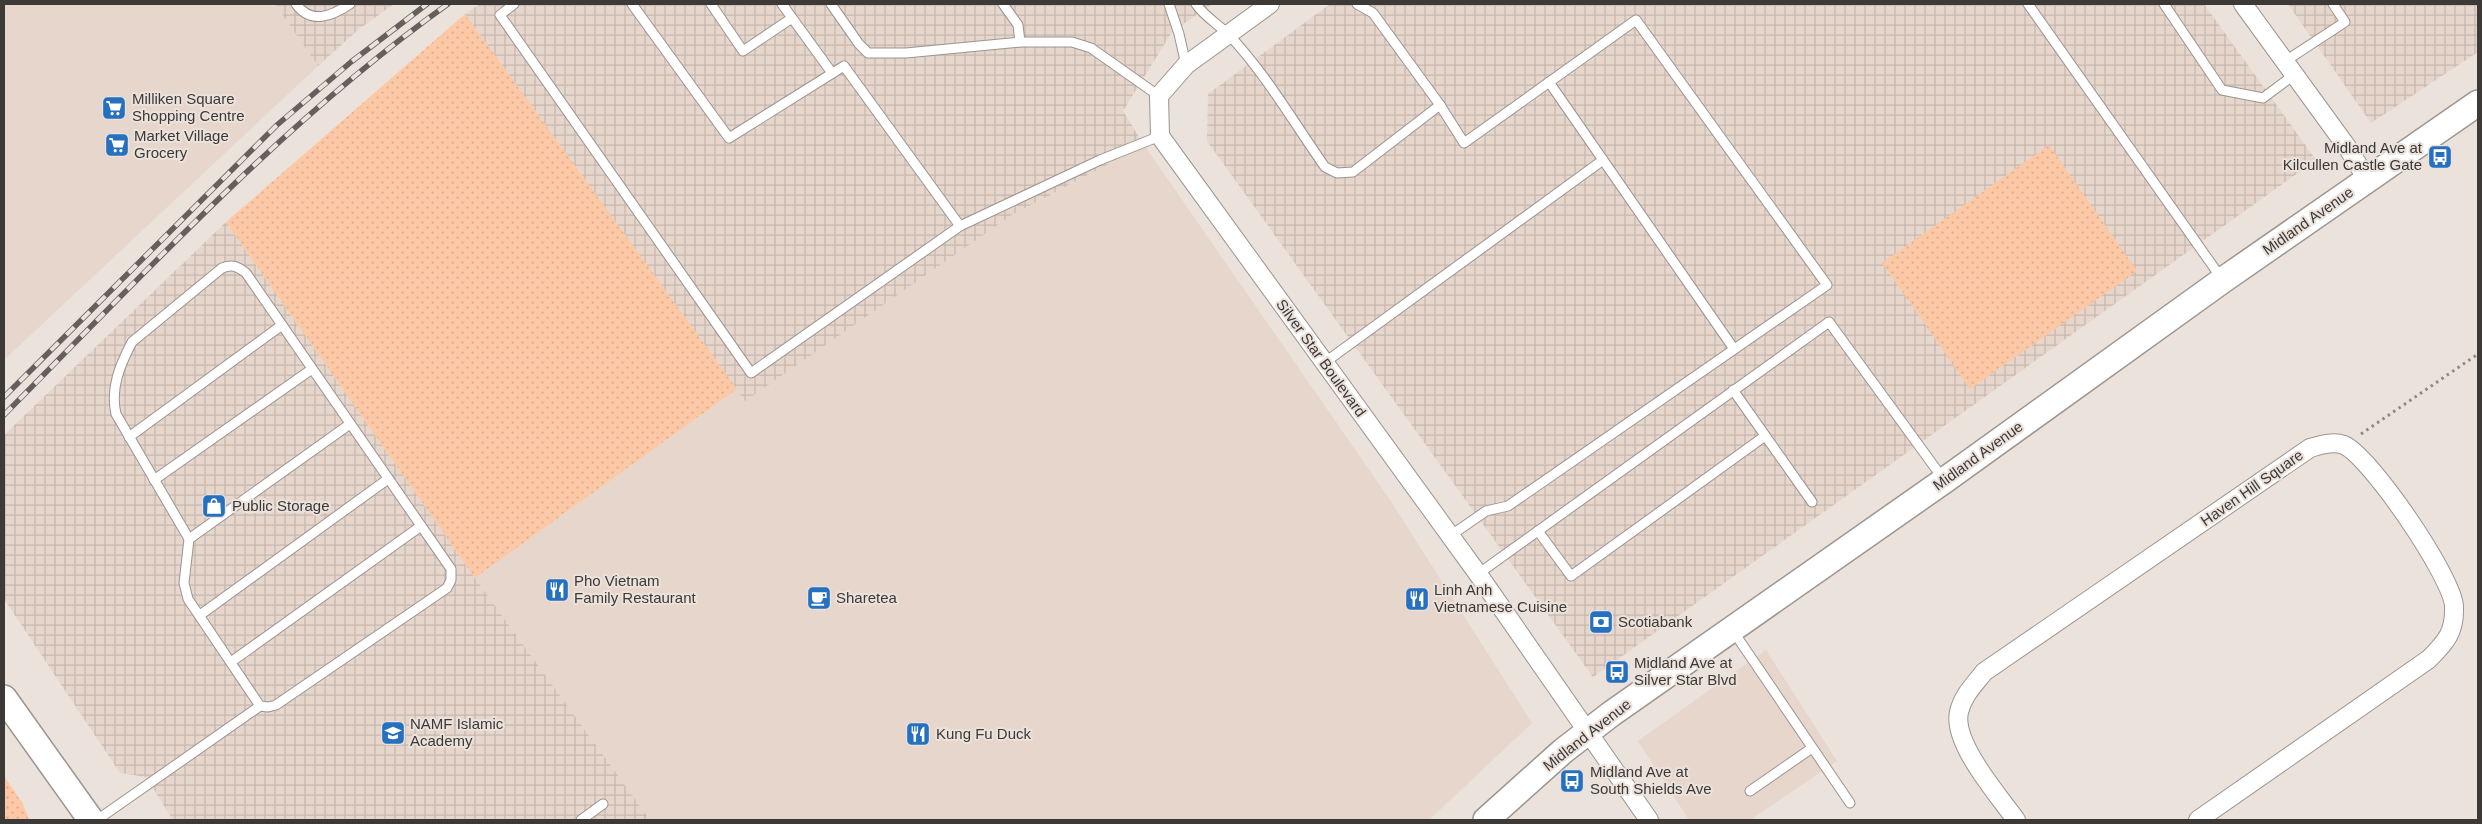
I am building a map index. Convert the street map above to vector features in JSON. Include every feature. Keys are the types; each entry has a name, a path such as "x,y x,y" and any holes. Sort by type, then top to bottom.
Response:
{"main road":[{"name":"Midland Avenue","path":"1486,820 1588,732 2223,280 2478,103"},
{"path":"4,698 91,820"}],"street":[{"path":"1160,136 1159,96 1186,65 1270,4"},
{"path":"2243,4 2347,147 2367,179"},
{"name":"Silver Star Boulevard","path":"1160,136 1478,574 1649,820"},
{"name":"Haven Hill Square","path":"2016,820 1973,759 1961,733 1959,713 1966,693 1984,672 2310,448 2328,443 2344,446"},
{"path":"2198,820 2428,659 2444,644 2453,629 2454,605 2443,574 2383,484 2363,460 2344,446"}],"lane":[{"path":"296,4 301,10 312,17 322,17 335,14 350,4"},
{"path":"514,4 500,15 751,373 960,226 1100,160 1160,136"},
{"path":"632,4 729,138 844,66 960,226"},
{"path":"711,4 743,51 792,18"},
{"path":"782,4 832,73"},
{"path":"831,4 858,44 868,53 906,54 1020,42 1072,42 1091,48 1159,96"},
{"path":"1003,4 1018,25 1020,42"},
{"path":"1169,4 1179,34 1186,65"},
{"path":"1196,4 1204,14 1229,35 1262,76 1325,167 1337,174 1353,172 1440,105"},
{"path":"1357,4 1373,13 1440,105 1464,143 1636,20 1827,285 1508,506 1486,511 1450,536"},
{"path":"2028,4 2223,280"},
{"path":"2164,4 2222,90 2263,98 2289,68 2345,22 2333,4"},
{"path":"1549,82 1734,349"},
{"path":"1324,363 1603,160"},
{"path":"97,820 260,706 276,705 447,588 451,580 451,569 246,273 238,266 230,265 222,268 132,342 124,356 113,391 116,414 189,540 184,584 188,599 260,706"},
{"path":"1478,574 1829,322 1944,480"},
{"path":"129,437 282,325"},
{"path":"154,480 312,369"},
{"path":"1733,390 1812,502"},
{"path":"189,540 350,424"},
{"path":"1538,531 1572,576 1765,436"},
{"path":"200,615 388,479"},
{"path":"231,662 421,526"},
{"path":"1732,629 1850,803"},
{"path":"1750,791 1812,748"},
{"path":"581,820 603,804"}],"path":[{"path":"2344,446 2478,354"}],"shaded area":[{"path":"4,4 275,4 318,66 4,360"},
{"path":"275,4 394,4 359,29 318,66"},
{"path":"480,4 1212,4 1172,32 1123,111 1144,145 1012,215 745,401 465,14"},
{"path":"1330,4 2204,4 2316,160 1593,677 1207,141 1208,94"},
{"path":"2288,4 2478,4 2478,52 2371,123"},
{"path":"465,14 737,389 475,578 226,222"},
{"path":"1144,145 1390,500 1532,723 1429,820 650,820 475,578 737,389 745,400 1012,215"},
{"path":"2049,145 2137,271 1970,389 1882,263"},
{"name":"Public Storage","path":"226,222 475,578 650,820 173,820 146,777 120,773 4,599 4,435"},
{"path":"1766,650 1837,761 1750,820 1689,820 1638,741"},
{"path":"4,776 23,804 29,820 4,820"}],"railway":[{"path":"4,397 277,125 351,62 427,4"},
{"path":"4,415 163,253 273,148 388,49 448,4"}],"place":[{"name":"Milliken Square Shopping Centre","path":"114,108"},
{"name":"Market Village Grocery","path":"117,145"},
{"name":"Midland Ave at Kilcullen Castle Gate","path":"2440,157"},
{"name":"Public Storage","path":"214,506"},
{"name":"Pho Vietnam Family Restaurant","path":"557,590"},
{"name":"Sharetea","path":"819,598"},
{"name":"Linh Anh Vietnamese Cuisine","path":"1417,599"},
{"name":"Scotiabank","path":"1601,622"},
{"name":"Midland Ave at Silver Star Blvd","path":"1617,672"},
{"name":"NAMF Islamic Academy","path":"393,733"},
{"name":"Kung Fu Duck","path":"918,734"},
{"name":"Midland Ave at South Shields Ave","path":"1572,781"}]}
